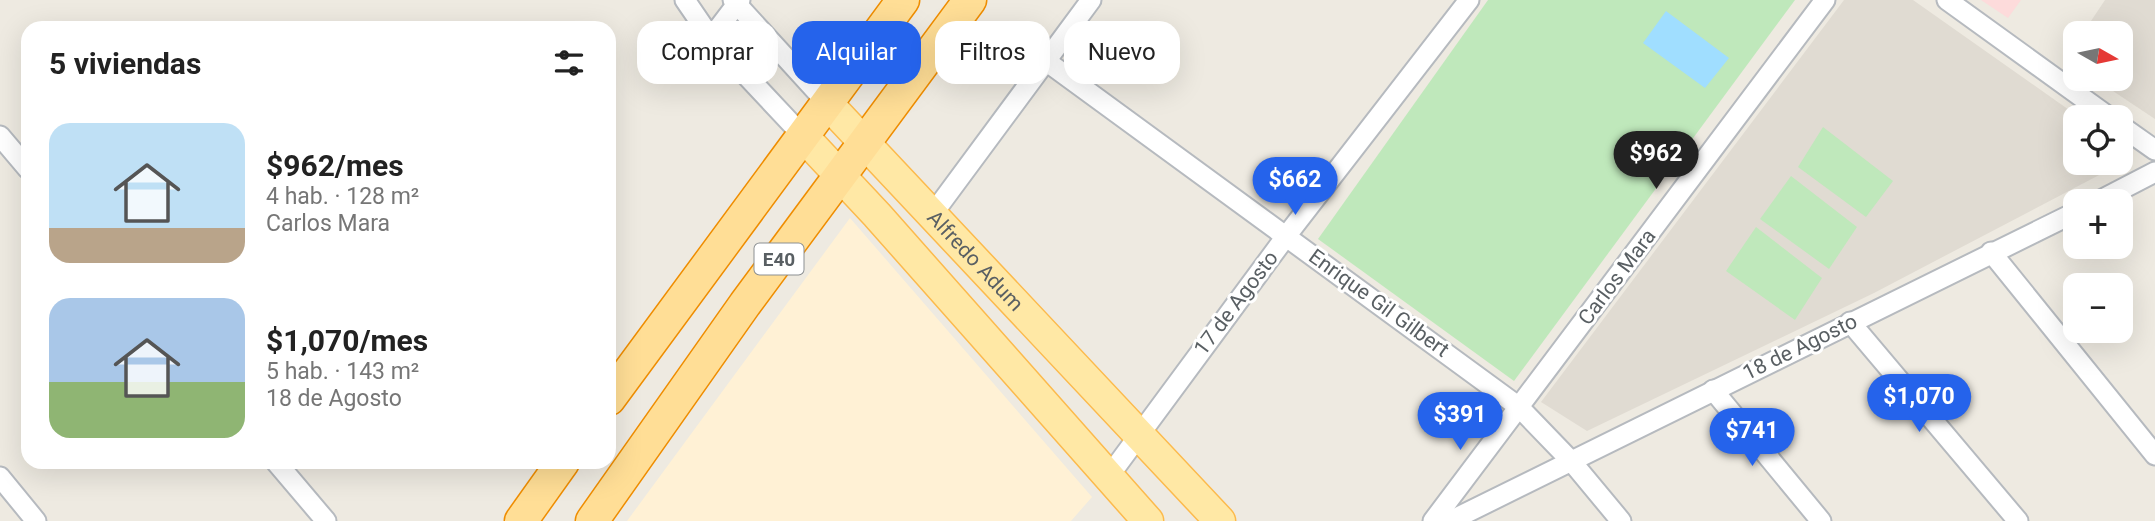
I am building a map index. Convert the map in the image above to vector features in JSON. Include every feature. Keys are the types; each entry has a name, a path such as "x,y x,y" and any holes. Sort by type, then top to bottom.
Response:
{"highway":[{"name":"E40","path":"616,390 903,0"},
{"name":"E40","path":"592,521 745,304 970,0"},
{"path":"521,521 558,469"}],"main road":[{"name":"Alfredo Adum","path":"828,104 1220,521"},
{"name":"Alfredo Adum","path":"803,136 1148,521"}],"street":[{"name":"Alfredo Adum","path":"685,0 699,21"},
{"path":"1050,56 1091,0"},
{"name":"Carlos Mara","path":"1433,521 1825,0"},
{"path":"1947,0 2092,105"},
{"name":"Alfredo Adum","path":"737,2 828,104"},
{"path":"723,21 737,2"},
{"name":"17 de Agosto","path":"1109,476 1461,3"},
{"name":"Enrique Gil Gilbert","path":"1050,64 1519,407 1572,462 1621,521"},
{"name":"Alfredo Adum","path":"754,84 803,136"},
{"path":"932,215 1029,84"},
{"path":"2133,134 2155,150"},
{"path":"0,136 21,161"},
{"path":"2122,189 2155,172"},
{"name":"18 de Agosto","path":"1450,521 2063,218"},
{"path":"1991,252 2155,456"},
{"path":"1850,322 2018,521"},
{"path":"1713,390 1821,521"},
{"path":"282,469 326,521"},
{"path":"0,477 36,521"}],"shaded area":[{"path":"1844,0 1913,0 2063,106 2063,175 2099,175 2072,189 2063,189 2063,194 1874,293 1587,431 1541,402"},
{"path":"1981,0 2021,0 2008,18"},
{"path":"2105,0 2155,0 2155,119 2113,91 2133,91 2133,21 2091,21"},
{"path":"850,218 1092,497 1071,521 627,521"}],"green space":[{"path":"1488,0 1795,0 1514,381 1318,239"},
{"path":"1823,127 1893,181 1866,217 1798,167"},
{"path":"1791,176 1857,227 1829,269 1760,219"},
{"path":"1756,227 1822,278 1795,320 1726,271"}],"water":[{"path":"1666,11 1729,58 1705,88 1643,43"}]}
